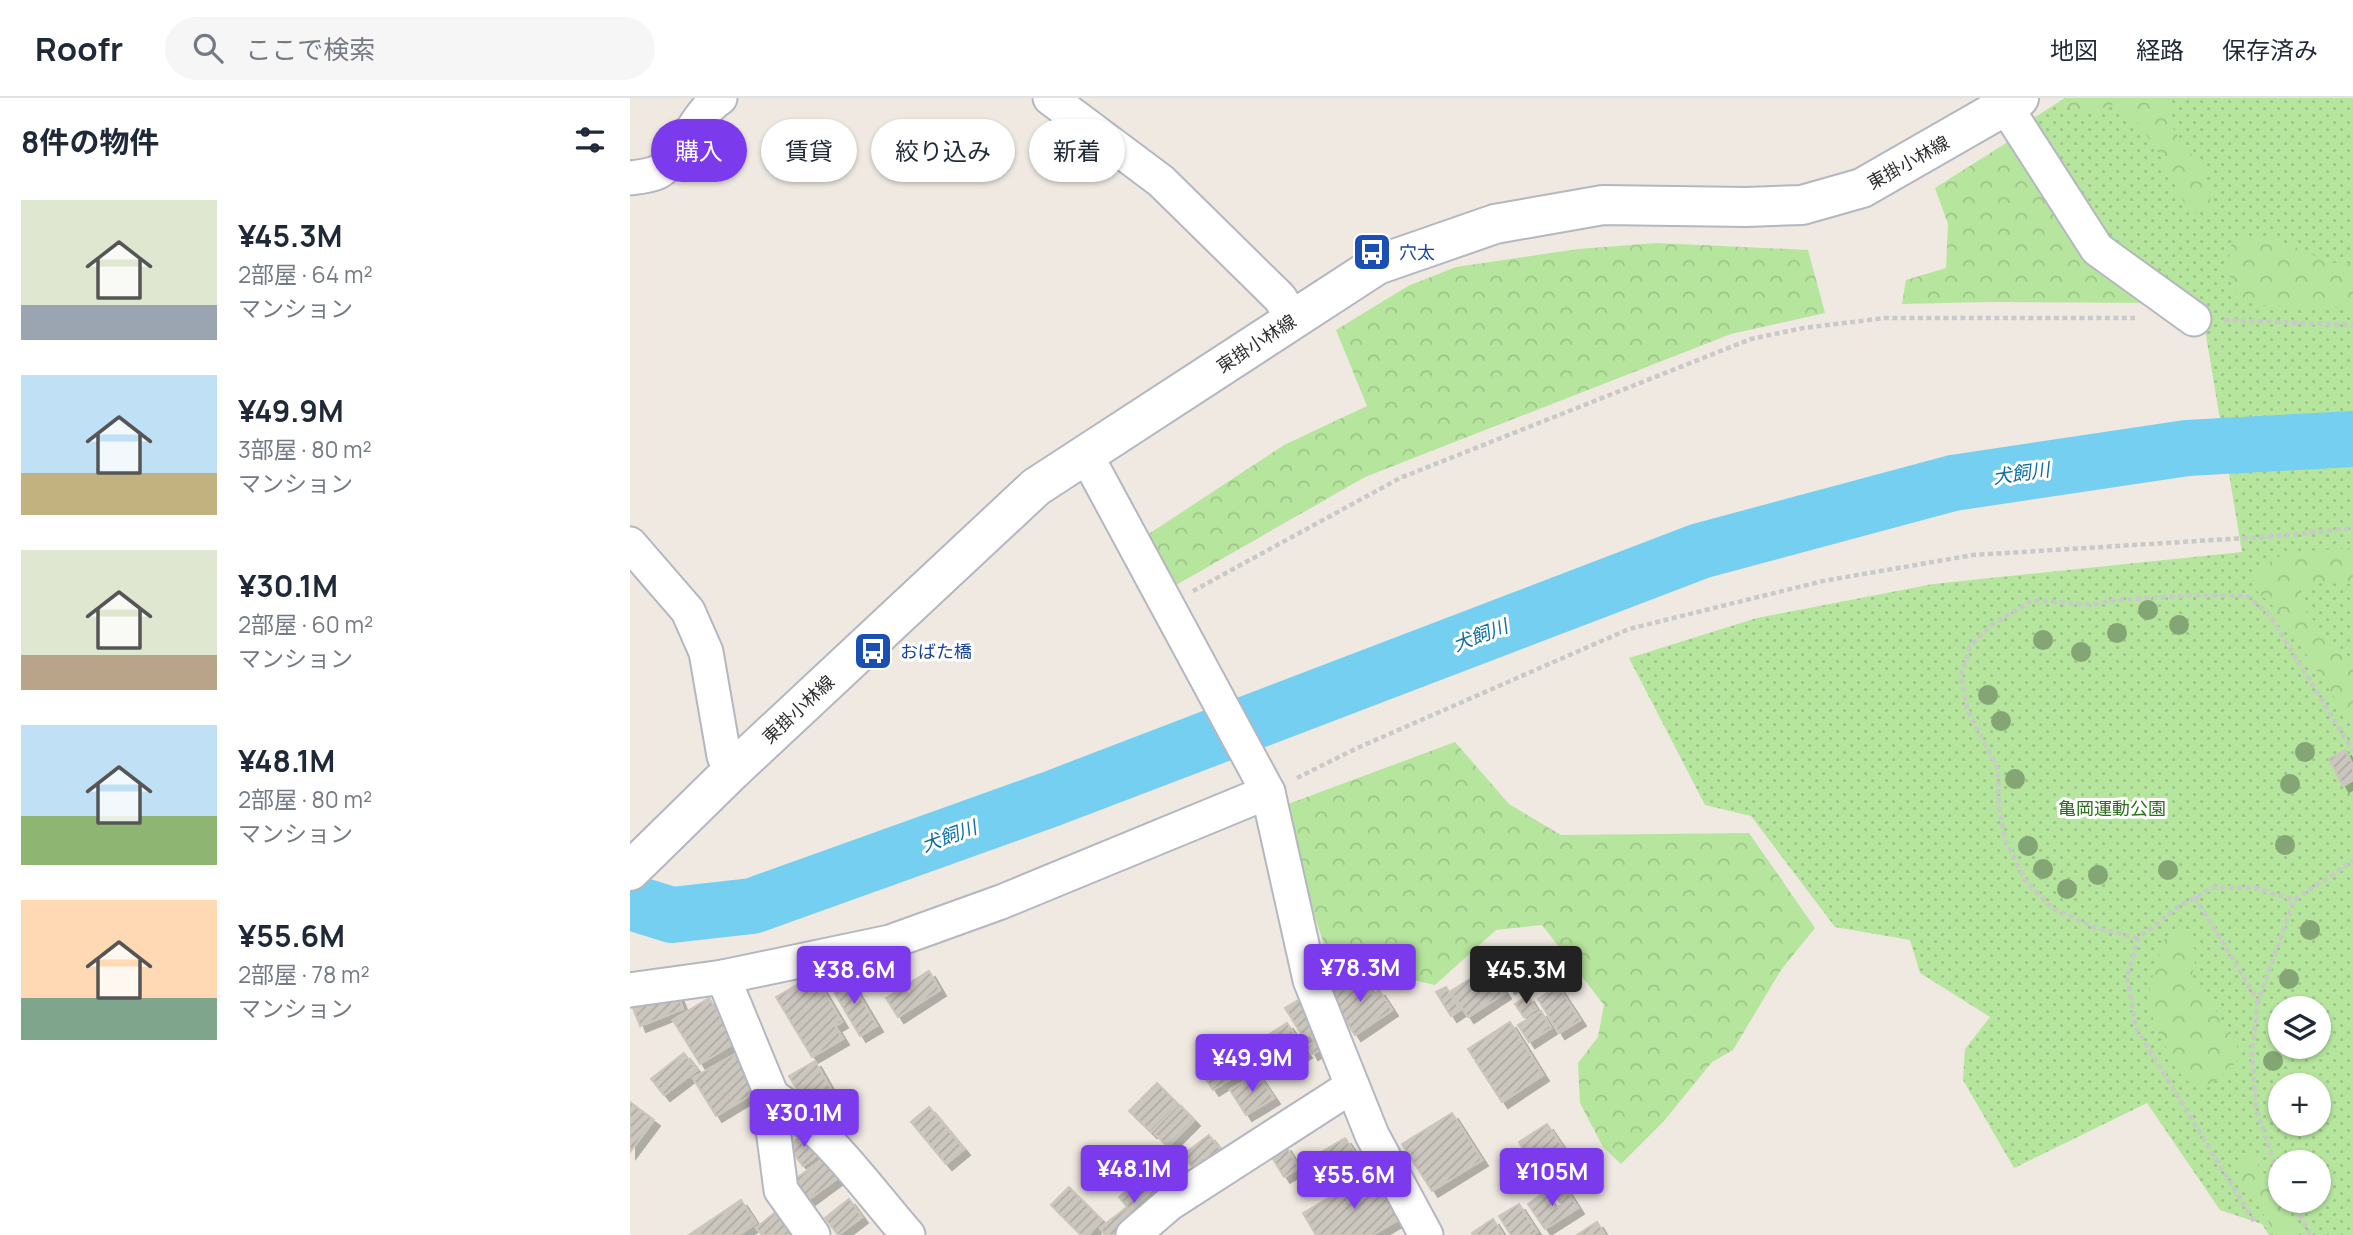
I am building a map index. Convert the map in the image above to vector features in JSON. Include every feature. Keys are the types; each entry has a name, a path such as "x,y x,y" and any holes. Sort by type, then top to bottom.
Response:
{"main road":[{"name":"東掛小林線","path":"630,871 991,526 1036,487 1377,265 1495,224 1603,205 1802,205 1861,188 2013,102"}],"street":[{"path":"1054,99 1161,181 1280,298 1293,319"},
{"path":"630,178 657,172 669,162 710,101"},
{"path":"2013,102 2097,249 2194,319"},
{"path":"1085,453 1262,781 1310,980 1372,1135 1426,1235"},
{"path":"630,544 688,611 706,652 724,756 721,782"},
{"path":"630,990 723,977 890,942 1001,902 1262,781"},
{"path":"723,977 772,1096 773,1129 781,1190 813,1235"},
{"path":"1133,1235 1169,1204 1352,1086"},
{"path":"772,1096 793,1108 818,1129 908,1235"}],"path":[{"path":"1173,615 1399,478 1751,339 1803,328 1885,318 2194,319 2353,325"},
{"path":"1262,781 1355,749 1629,629 1810,584 1973,555 2278,536 2353,528"},
{"path":"2138,938 2096,928 2052,908 2025,880 2005,839 1999,808 1998,769 1967,709 1961,677 1970,646 1993,624 2033,600 2092,605 2115,600 2247,596 2269,614 2353,751"},
{"path":"2270,1150 2256,1109 2252,1051 2258,1001 2294,900 2353,861"},
{"path":"2255,1221 2136,1028 2127,976 2138,938 2178,907 2214,887 2256,888 2294,900"},
{"path":"2194,897 2258,1001"},
{"path":"2299,1213 2310,1235"}],"green space":[{"name":"亀岡運動公園","path":"2065,98 2353,98 2353,1235 2269,1235 2262,1224 2220,1210 2147,1103 2014,1168 1963,1080 1965,1049 1990,1017 1920,973 1910,940 1835,927 1751,816 1705,805 1629,658 1757,618 1933,584 2242,552 2201,305 2104,240 2032,119"},
{"path":"2065,98 2173,98 2169,108 2170,119 2179,138 2206,176 2211,210 2190,214 2159,154 2139,124 2116,103 2081,112 2059,102"},
{"path":"2014,138 2156,303 1902,304 1906,280 1946,268 1948,224 1935,188"},
{"path":"2276,239 2331,263 2353,263 2353,308 2257,305 2238,297 2227,270 2232,240"},
{"path":"1657,243 1808,250 1825,313 1731,334 1365,477 1176,585 1147,535 1284,445 1367,406 1336,330 1408,286 1456,267 1578,249"},
{"path":"2353,548 2353,584 2321,583 2299,588 2301,605 2353,669 2353,726 2279,612 2253,587 2258,569 2287,552"},
{"path":"1455,742 1509,804 1561,835 1749,833 1815,928 1781,970 1733,1050 1712,1062 1664,1121 1621,1164 1603,1147 1580,1103 1578,1063 1598,1037 1604,1005 1542,925 1496,930 1435,985 1386,974 1324,945 1280,807"},
{"path":"2181,928 2197,953 2192,975 2235,1039 2240,1058 2220,1079 2199,1088 2183,1078 2154,1025 2149,989 2164,939"},
{"path":"2251,1156 2268,1180 2268,1213 2286,1213 2298,1235 2276,1235 2236,1168"}],"building":[{"path":"2345,750 2353,765 2353,780 2343,786 2329,759"},
{"path":"883,950 899,973 882,984 866,961"},
{"path":"1508,951 1525,978 1509,988 1492,961"},
{"path":"1489,967 1505,993 1468,1017 1451,991"},
{"path":"929,971 940,990 898,1017 886,998"},
{"path":"814,975 842,1022 835,1026 843,1039 812,1057 776,997"},
{"path":"847,975 877,1026 860,1036 830,985"},
{"path":"1361,975 1373,994 1379,990 1392,1010 1355,1035 1329,994"},
{"path":"1558,986 1580,1020 1559,1033 1538,999"},
{"path":"1446,987 1460,1010 1451,1016 1436,992"},
{"path":"676,991 683,1009 640,1026 633,1008"},
{"path":"1307,995 1329,1044 1312,1054 1308,1046 1315,1042 1310,1034 1304,1038 1285,1008"},
{"path":"1528,996 1536,1009 1524,1017 1515,1004"},
{"path":"709,998 736,1042 700,1064 673,1020"},
{"path":"1541,1011 1551,1028 1529,1042 1518,1025"},
{"path":"1510,1022 1543,1075 1502,1102 1468,1049"},
{"path":"1287,1023 1306,1052 1287,1063 1281,1053 1259,1066 1248,1048"},
{"path":"1222,1047 1239,1074 1213,1090 1196,1064"},
{"path":"684,1053 697,1070 664,1095 651,1079"},
{"path":"737,1053 759,1090 716,1116 693,1078"},
{"path":"815,1061 832,1091 807,1106 789,1076"},
{"path":"1257,1073 1274,1098 1246,1115 1230,1090"},
{"path":"1157,1083 1178,1104 1151,1132 1129,1111"},
{"path":"630,1102 654,1120 630,1152"},
{"path":"1181,1106 1194,1120 1168,1146 1155,1134"},
{"path":"929,1107 964,1149 946,1164 911,1122"},
{"path":"1452,1113 1482,1160 1432,1191 1402,1144"},
{"path":"1547,1124 1568,1155 1539,1173 1519,1142"},
{"path":"806,1132 821,1152 803,1166 788,1146"},
{"path":"1209,1135 1226,1157 1200,1177 1183,1155"},
{"path":"1345,1138 1359,1159 1334,1175 1320,1153"},
{"path":"1285,1145 1299,1168 1284,1177 1270,1154"},
{"path":"824,1158 839,1177 809,1199 794,1180"},
{"path":"1562,1163 1572,1179 1552,1192 1542,1176"},
{"path":"1373,1172 1400,1219 1372,1235 1316,1235 1303,1213"},
{"path":"1146,1173 1165,1196 1118,1235 1105,1235 1100,1228 1127,1207 1119,1197"},
{"path":"1069,1187 1102,1220 1088,1235 1081,1235 1051,1205"},
{"path":"1566,1189 1578,1208 1545,1229 1528,1204 1545,1192 1555,1208 1562,1205 1555,1196"},
{"path":"849,1199 862,1217 838,1235 825,1218"},
{"path":"741,1200 756,1223 739,1235 689,1235"},
{"path":"1519,1204 1537,1232 1532,1235 1511,1235 1499,1216"},
{"path":"778,1210 798,1235 762,1235 756,1228"},
{"path":"1493,1219 1503,1235 1473,1235 1472,1233"},
{"path":"1597,1222 1605,1235 1577,1235"}],"waterway":[{"name":"犬飼川","path":"630,902 672,915 752,906 1051,799 1700,551 1953,483 2187,448 2353,439"}],"place":[{"name":"穴太","path":"1372,252"},
{"name":"おばた橋","path":"873,651"}]}
